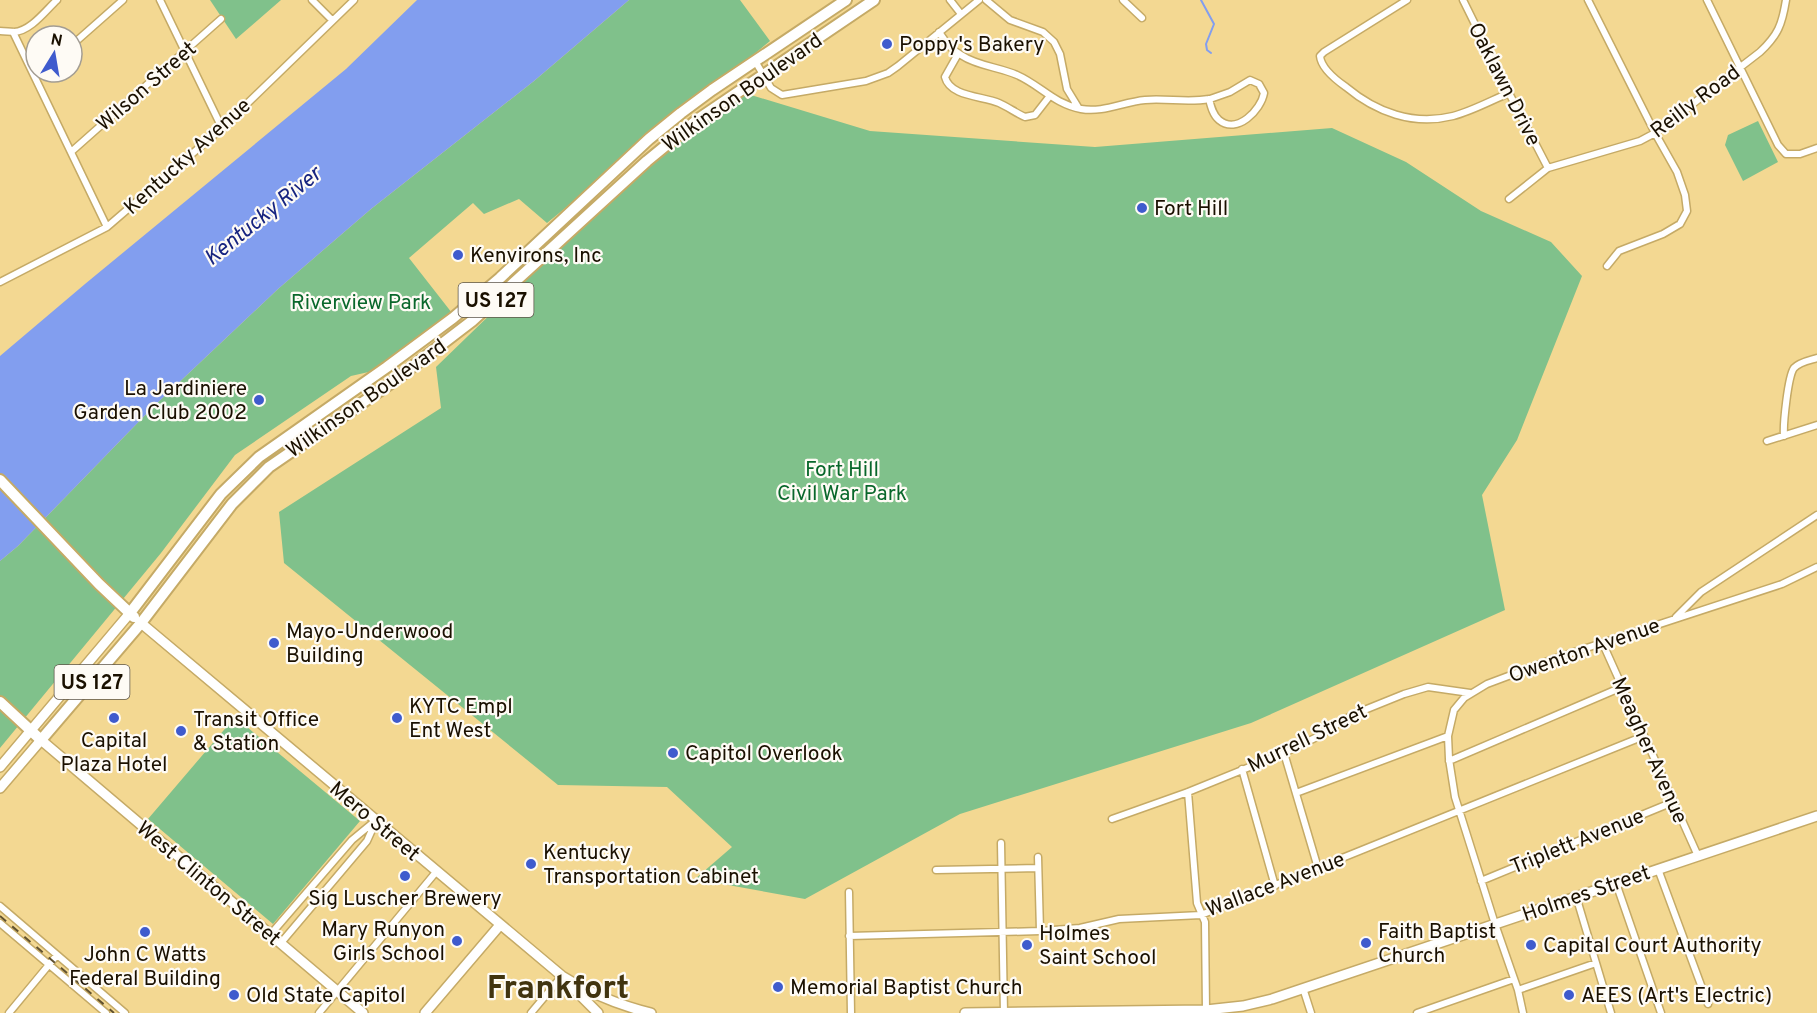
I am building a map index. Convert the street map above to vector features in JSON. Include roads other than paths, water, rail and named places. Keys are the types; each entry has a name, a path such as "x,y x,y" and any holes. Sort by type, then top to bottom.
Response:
{"highway":[{"name":"Wilkinson Boulevard","path":"130,613 221,494 245,469 437,331 500,278 649,139 696,101 846,0"},
{"name":"Wilkinson Boulevard","path":"41,740 141,623 225,513 269,467 391,383 456,334 664,146 697,120 874,0"},
{"path":"0,480 99,584 141,623"},
{"path":"0,702 41,740"}],"main road":[{"name":"Wilkinson Boulevard","path":"0,767 130,613"},
{"name":"Mero Street","path":"141,623 562,976 586,991 619,1005 651,1013"},
{"name":"Wilkinson Boulevard","path":"0,788 41,740"},
{"name":"West Clinton Street","path":"41,740 363,1013"},
{"name":"Holmes Street","path":"964,1013 1206,1010 1248,1005 1817,816"},
{"path":"425,1013 500,925"},
{"path":"562,976 598,1013"}],"street":[{"path":"0,31 13,33 22,29 39,18 57,0"},
{"path":"84,34 123,0"},
{"path":"160,0 222,128"},
{"path":"312,0 332,20"},
{"name":"Kentucky Avenue","path":"0,282 107,226 222,128 354,0"},
{"path":"950,0 961,14"},
{"path":"755,61 771,88 784,95 866,81 888,73 979,0"},
{"path":"986,0 1010,20 1044,32 1054,42 1060,54 1070,95 1080,109"},
{"path":"1123,0 1142,18"},
{"path":"1407,0 1320,56 1321,61 1339,82 1363,101 1380,110 1401,116 1426,119 1450,116 1509,93"},
{"name":"Oaklawn Drive","path":"1463,0 1548,168"},
{"path":"1588,0 1654,133 1677,172 1685,195 1687,212 1680,224 1663,234 1620,251 1607,266"},
{"path":"1707,0 1778,145 1786,154 1800,154 1817,148"},
{"name":"Reilly Road","path":"1509,199 1548,168 1640,141 1654,133 1774,39 1779,31 1786,0"},
{"name":"Wilson Street","path":"70,152 221,19"},
{"path":"939,32 958,54 969,60 1019,76 1049,97 1080,109 1110,108 1146,100 1209,99 1230,92 1247,81 1259,84 1264,96 1257,109 1242,122 1231,125 1220,121 1213,113 1209,99"},
{"path":"13,33 24,54"},
{"path":"958,54 945,77 949,85 957,90 997,102 1025,117 1035,115 1049,97"},
{"path":"39,84 107,226"},
{"path":"1061,102 1070,95"},
{"path":"1784,436 1785,412 1794,368 1817,358"},
{"path":"1767,441 1817,425"},
{"path":"1674,620 1701,592 1817,515"},
{"name":"Owenton Avenue","path":"1523,1013 1518,990 1459,810 1449,761 1448,736 1454,710 1464,698 1487,684 1782,584 1817,567"},
{"name":"Meagher Avenue","path":"1603,644 1698,856"},
{"name":"Murrell Street","path":"1112,819 1188,792 1284,753 1375,704 1420,689 1436,687 1471,693"},
{"path":"1449,761 1622,687"},
{"path":"1296,793 1448,736"},
{"name":"Wallace Avenue","path":"849,936 1040,931 1080,928 1119,919 1201,915 1644,736"},
{"path":"1284,753 1318,868"},
{"path":"1242,769 1275,886"},
{"path":"1188,792 1197,903 1205,922 1206,1010"},
{"name":"Triplett Avenue","path":"1481,881 1673,802"},
{"path":"270,935 352,840 376,821"},
{"path":"280,944 367,841 376,821"},
{"path":"1001,843 1004,1012"},
{"path":"1038,857 1040,931"},
{"path":"936,870 1038,868"},
{"path":"1658,869 1708,1004"},
{"path":"319,1013 436,872"},
{"path":"1616,883 1661,1013"},
{"path":"849,892 851,1013"},
{"path":"1576,896 1611,1013"},
{"path":"0,906 125,1013"},
{"path":"0,923 106,1013"},
{"path":"9,1013 57,955"},
{"path":"1518,990 1596,963"},
{"path":"531,1013 562,976"},
{"path":"1417,1013 1514,979"},
{"path":"1303,988 1311,1013"},
{"path":"112,1013 117,1007"}],"water":[{"name":"Kentucky River","path":"417,0 629,0 534,81 371,209 278,289 154,406 18,546 0,561 0,356 346,69"}],"waterway":[{"path":"1201,0 1214,24 1206,44 1207,50 1211,53"}],"railway":[{"path":"0,916 114,1013"}],"place":[{"name":"Poppy's Bakery","path":"887,44"},
{"name":"Fort Hill","path":"1142,208"},
{"name":"Kenvirons, Inc","path":"458,255"},
{"name":"La Jardiniere Garden Club 2002","path":"259,400"},
{"name":"Mayo-Underwood Building","path":"274,643"},
{"name":"Capital Plaza Hotel","path":"114,718"},
{"name":"KYTC Empl Ent West","path":"397,718"},
{"name":"Transit Office & Station","path":"181,731"},
{"name":"Capitol Overlook","path":"673,753"},
{"name":"Kentucky Transportation Cabinet","path":"531,864"},
{"name":"Sig Luscher Brewery","path":"405,876"},
{"name":"John C Watts Federal Building","path":"145,932"},
{"name":"Mary Runyon Girls School","path":"457,941"},
{"name":"Faith Baptist Church","path":"1366,943"},
{"name":"Holmes Saint School","path":"1027,945"},
{"name":"Capital Court Authority","path":"1531,945"},
{"name":"Memorial Baptist Church","path":"778,987"},
{"name":"Old State Capitol","path":"234,995"},
{"name":"AEES (Art's Electric)","path":"1569,995"}],"district":[{"name":"Frankfort","path":"558,986"}],"park label":[{"name":"Riverview Park","path":"361,302"},
{"name":"Fort Hill Civil War Park","path":"842,481"}]}
